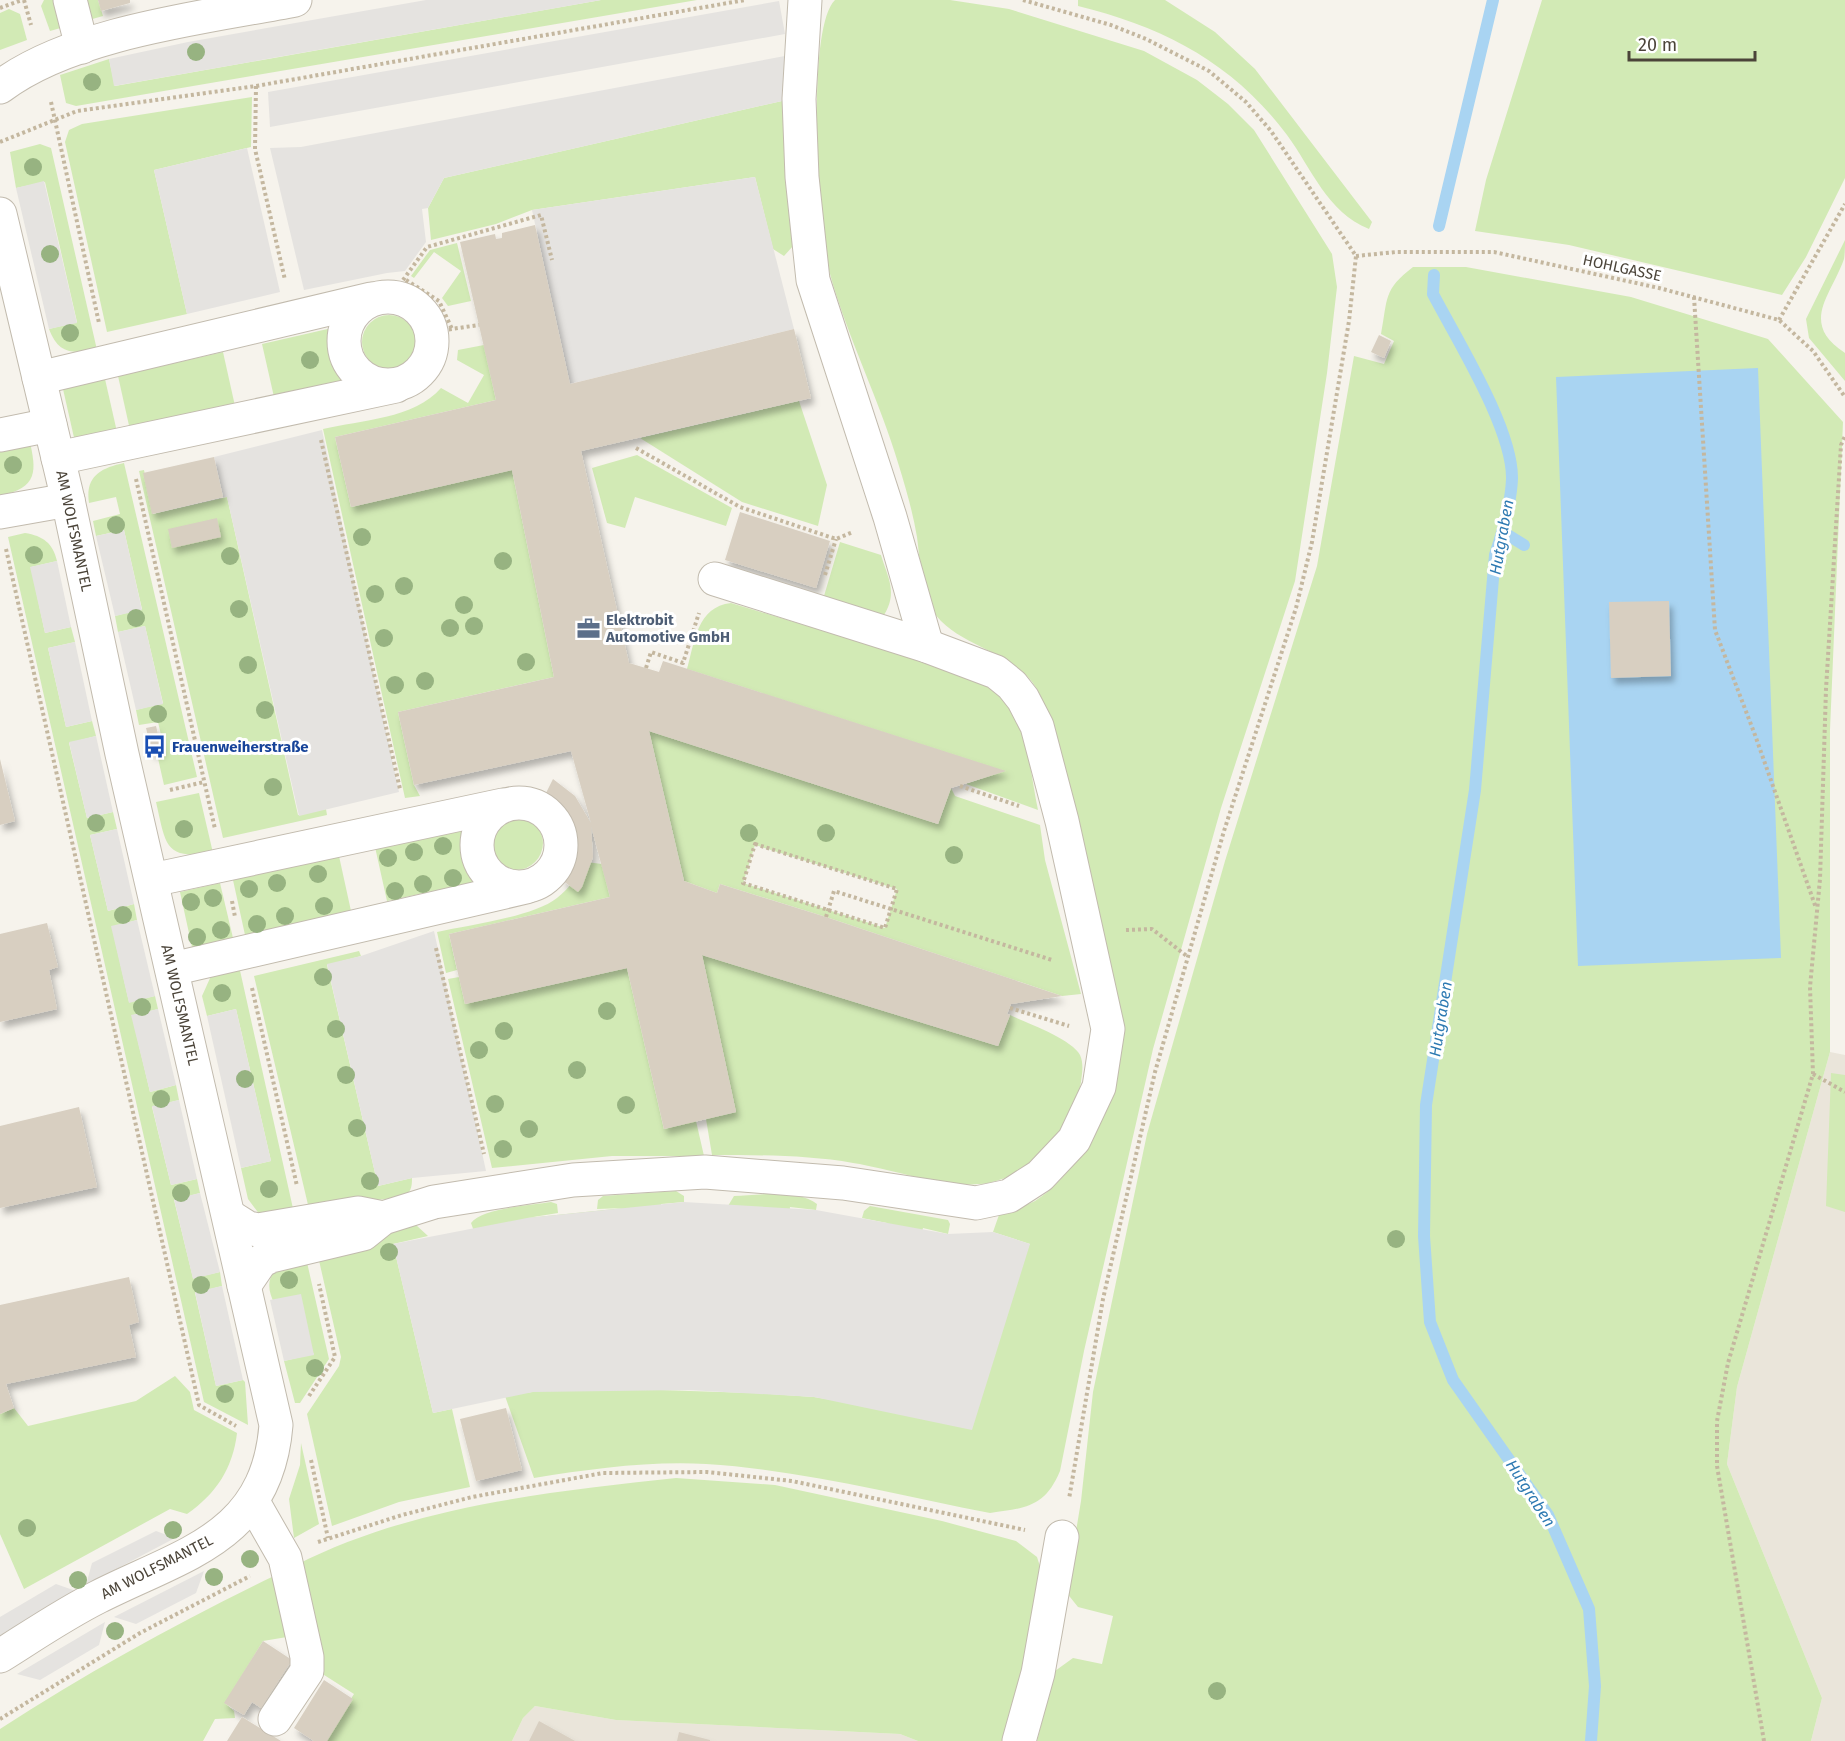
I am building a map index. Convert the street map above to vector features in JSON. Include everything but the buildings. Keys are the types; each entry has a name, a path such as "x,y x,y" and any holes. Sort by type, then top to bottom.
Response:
{"street":[{"path":"70,0 82,47"},
{"path":"0,87 41,60 82,47 165,24 295,0"},
{"path":"805,0 799,99 802,177 813,280 890,517 927,646"},
{"name":"AM WOLFSMANTEL","path":"0,214 68,500 276,1425 270,1468 253,1502 229,1529 207,1543 94,1599 0,1656"},
{"path":"39,378 383,290"},
{"path":"58,458 396,386 413,379 424,366 441,330 406,300 389,297 383,290"},
{"path":"383,290 356,311 349,325 345,342 354,370 364,379 396,386"},
{"path":"0,435 50,425"},
{"path":"0,512 68,500"},
{"path":"244,1286 261,1260 363,1234 383,1218 434,1202 573,1180 705,1172 843,1183 976,1203 1009,1196 1040,1176 1074,1140 1099,1087 1108,1029 1062,821 1037,726 1012,685 996,672 927,646 715,579"},
{"path":"152,880 518,802 544,810 566,834 557,863 549,875 526,887 172,969"},
{"path":"503,805 492,812 481,825 476,837 479,860 495,881 509,887 526,887"},
{"path":"229,1216 248,1228 258,1230 358,1213 383,1218"},
{"path":"253,1502 285,1558 307,1657 307,1671 275,1719"},
{"path":"1020,1741 1038,1673 1062,1537"}],"path":[{"path":"0,8 22,0"},
{"path":"0,142 77,111 256,86 745,0"},
{"path":"0,1719 140,1633 328,1538 402,1515 472,1497 603,1473 706,1472 792,1481 1062,1537 1103,1299 1155,1072 1224,831 1296,608 1312,542 1350,321 1356,256 1271,131 1246,102 1209,72 1146,39 1111,25 1023,0"},
{"path":"256,86 255,148 286,288"},
{"path":"1779,320 1845,204"},
{"path":"383,290 405,280 427,247 541,215 552,260"},
{"name":"HOHLGASSE","path":"1356,256 1396,252 1494,252 1694,297 1779,320 1813,351 1845,397"},
{"path":"405,280 439,301 441,330 479,325"},
{"path":"1694,297 1715,630 1817,911"},
{"path":"313,404 408,825"},
{"path":"1764,1741 1717,1466 1717,1421 1728,1363 1813,1074 1810,987 1817,911 1841,445 1845,436"},
{"path":"636,448 740,507 836,539"},
{"path":"5,545 199,1405 243,1430 276,1425"},
{"path":"646,668 651,652 683,663 699,614 715,579"},
{"path":"960,786 1062,821"},
{"path":"755,844 897,889 891,910 885,928 743,883 755,844"},
{"path":"826,917 834,891 1096,974"},
{"path":"426,910 493,1194"},
{"path":"1086,930 1152,929 1188,957"},
{"path":"1010,1008 1107,1037"},
{"path":"1813,1074 1845,1092"}],"shaded area":[{"path":"426,0 601,0 114,86 109,59 188,42"},
{"path":"779,1 785,34 270,127 268,92"},
{"path":"801,53 782,101 444,178 428,208 422,209 426,242 405,271 304,290 270,148 301,147"},
{"path":"247,148 280,292 187,314 154,170"},
{"path":"755,177 794,329 570,384 532,210"},
{"path":"44,181 77,323 49,329 16,188"},
{"path":"322,430 399,792 299,816 227,497 223,497 214,457"},
{"path":"124,530 142,610 115,616 96,536"},
{"path":"57,561 71,627 45,633 30,567"},
{"path":"145,626 163,704 136,710 118,632"},
{"path":"75,642 92,721 66,727 48,648"},
{"path":"96,736 113,812 87,818 69,742"},
{"path":"117,829 134,904 108,911 90,835"},
{"path":"137,920 155,996 129,1003 111,926"},
{"path":"434,931 486,1171 412,1178 378,1186 327,964 361,956"},
{"path":"158,1009 176,1085 150,1092 131,1015"},
{"path":"236,1009 271,1161 241,1168 207,1016"},
{"path":"1830,1052 1845,1055 1845,1741 1811,1741 1822,1698 1727,1464 1737,1387"},
{"path":"179,1100 197,1179 171,1185 152,1106"},
{"path":"200,1193 220,1272 193,1279 174,1199"},
{"path":"684,1202 816,1210 948,1234 993,1232 1030,1244 972,1430 814,1397 688,1390 533,1392 433,1413 393,1244 527,1218"},
{"path":"222,1286 243,1380 216,1386 195,1292"},
{"path":"301,1294 314,1355 284,1361 270,1300"},
{"path":"156,1531 175,1538 86,1585 92,1563"},
{"path":"204,1571 196,1593 136,1624 114,1617"},
{"path":"56,1584 76,1591 0,1636 0,1617"},
{"path":"105,1622 99,1645 40,1680 17,1674"},
{"path":"535,1706 616,1720 900,1734 918,1741 512,1741 523,1718"}],"green space":[{"path":"44,0 98,0 103,16 50,31 41,6"},
{"path":"601,0 697,0 76,106 66,103 60,75 109,59 115,86"},
{"path":"835,0 950,0 1009,9 1144,51 1197,80 1228,104 1254,130 1332,254 1337,287 1327,373 1295,581 1221,808 1153,1049 1084,1351 1060,1471 1048,1492 1033,1504 990,1513 814,1477 706,1464 641,1465 534,1478 505,1396 532,1392 471,1223 486,1214 521,1206 551,1202 557,1204 558,1213 527,1218 624,1208 597,1209 598,1200 603,1196 676,1191 684,1196 684,1202 661,1204 661,1390 750,1393 753,1207 728,1206 734,1196 777,1194 809,1199 817,1204 816,1210 790,1207 770,1394 814,1397 857,1404 887,1223 862,1218 864,1211 870,1206 948,1220 950,1224 948,1234 923,1228 878,1409 1030,1244 993,1232 1000,1212 1035,1201 1059,1181 1079,1157 1108,1101 1053,728 1040,694 1027,676 1015,666 948,627 937,617 929,604 922,580 917,537 902,475 830,274 819,176 817,88 820,49 826,18"},
{"path":"1078,0 1165,0 1215,32 1255,69 1372,222 1369,229 1354,221 1331,201 1287,135 1244,87 1220,68 1168,37 1139,25 1078,6"},
{"path":"1542,0 1845,0 1845,178 1806,257 1782,295 1569,245 1475,231 1486,180"},
{"path":"9,9 20,14 27,40 0,50 0,13"},
{"path":"252,97 251,147 154,170 187,314 107,332 65,142 69,130 82,124"},
{"path":"782,101 788,114 793,246 784,256 773,249 755,177 532,210 496,224 431,240 428,208 444,178"},
{"path":"40,144 51,148 97,350 73,352 62,348 57,344 49,329 77,322 45,182 16,188 10,152"},
{"path":"1845,240 1844,259 1826,297 1821,320 1824,331 1831,342 1845,353 1845,381 1809,338 1806,319"},
{"path":"457,243 471,301 448,306 442,298 461,271 434,252 414,278 411,276 430,250"},
{"path":"1413,267 1466,267 1631,297 1768,339 1843,422 1830,730 1830,1052 1737,1387 1727,1464 1822,1698 1811,1741 1037,1741 1055,1671 1073,1658 1102,1664 1113,1616 1078,1607 1066,1592 1081,1501 1093,1392 1147,1134 1225,861 1317,566 1354,356 1384,364 1394,341 1381,334 1388,296 1396,282"},
{"path":"389,315 399,317 408,323 414,332 416,342 414,352 408,361 399,367 389,369 379,367 370,361 364,352 362,342 364,332 370,323 379,317"},
{"path":"332,328 330,343 332,356 343,381 274,397 262,344"},
{"path":"484,345 496,400 335,437 351,507 512,470 554,677 398,712 414,785 420,796 405,798 323,429 402,412 430,398 441,388 468,403 484,375 457,360 458,350"},
{"path":"223,352 235,406 130,430 118,376"},
{"path":"105,379 117,432 75,442 63,389"},
{"path":"799,401 827,485 818,526 742,502 640,438"},
{"path":"29,438 33,460 32,476 22,488 0,496 0,445"},
{"path":"637,455 732,508 726,526 635,497 625,528 607,523 592,468"},
{"path":"124,463 197,777 164,785 157,754 165,752 158,722 139,725 136,710 163,703 145,626 118,632 115,616 142,609 124,530 96,536 93,521 120,514 116,497 89,503 89,486 96,475"},
{"path":"144,470 153,514 227,497 298,815 326,809 327,815 223,838 139,471"},
{"path":"25,533 46,541 53,549 57,561 31,567 45,633 71,627 75,642 48,648 66,727 92,721 96,736 69,743 87,818 113,812 117,829 90,835 108,911 134,904 137,920 112,927 129,1002 155,996 158,1009 132,1016 150,1092 176,1085 179,1100 152,1107 171,1185 197,1179 200,1193 174,1200 193,1278 220,1272 222,1286 195,1293 216,1386 243,1380 245,1382 248,1425 204,1402 8,537"},
{"path":"840,542 881,555 891,592 884,615 824,596"},
{"path":"731,603 966,674 991,687 1008,704 1022,732 1038,810 966,784 1004,771 687,669 695,637 704,618 720,606"},
{"path":"649,731 938,824 951,788 955,796 1040,825 1045,860 1081,994 1062,996 720,884 717,893 684,881","holes":["755,845 897,889 885,928 743,883"]},
{"path":"199,793 213,853 185,854 176,851 166,839 156,802"},
{"path":"511,816 521,816 531,820 539,828 543,843 539,858 531,866 521,870 511,870 501,866 493,858 489,848 489,838 493,828 501,820"},
{"path":"463,826 460,848 463,862 475,882 387,901 375,847"},
{"path":"339,856 351,911 245,935 233,880"},
{"path":"586,862 602,864 610,897 449,934 457,970 446,973 437,932 517,915 546,905 566,890"},
{"path":"220,883 233,938 192,947 180,892"},
{"path":"359,951 361,956 327,965 378,1186 412,1178 412,1185 409,1192 400,1197 309,1209 254,976"},
{"path":"702,955 998,1046 1010,1015 1038,1027 1068,1043 1080,1055 1081,1082 1070,1117 1050,1147 1037,1159 1006,1178 988,1183 956,1184 818,1158 712,1155 706,1119 736,1112"},
{"path":"239,966 294,1213 260,1215 248,1199 241,1168 271,1161 236,1009 207,1016 202,996 211,976"},
{"path":"627,968 664,1129 696,1121 704,1156 612,1156 492,1168 448,979 459,977 465,1004"},
{"path":"1831,1073 1845,1075 1845,1212 1826,1206"},
{"path":"416,1225 428,1236 393,1244 433,1413 452,1409 470,1487 399,1502 332,1526 307,1414 339,1366 341,1357 318,1256 401,1227"},
{"path":"306,1258 329,1359 300,1403 295,1403 284,1361 314,1354 281,1315 270,1291 270,1280 278,1269"},
{"path":"175,1376 190,1392 194,1410 237,1433 232,1458 215,1489 187,1514 170,1509 24,1589 0,1534 0,1414 14,1408 28,1426 136,1401"},
{"path":"301,1443 319,1524 294,1538 289,1499 300,1465"},
{"path":"676,1478 775,1485 942,1521 1016,1541 1037,1557 1044,1579 1010,1741 918,1741 900,1734 616,1720 535,1706 523,1718 512,1741 324,1741 354,1694 321,1673 296,1565 386,1528 433,1515 530,1496"},
{"path":"274,1576 287,1637 263,1641 225,1703 234,1711 235,1718 215,1719 203,1741 0,1741 0,1729 100,1668 203,1611"}],"water":[{"path":"1758,368 1781,958 1578,966 1556,377"}],"waterway":[{"name":"Hutgraben","path":"1439,226 1493,0"},
{"name":"Hutgraben","path":"1434,275 1433,294 1494,411 1510,459 1512,479 1504,527 1495,555 1475,790 1426,1105 1424,1236 1430,1322 1453,1380 1548,1515 1589,1609 1595,1686 1591,1741"},
{"path":"1503,532 1524,545"}],"place":[{"name":"Elektrobit Automotive GmbH","path":"588,629"},
{"name":"Frauenweiherstraße","path":"154,747"}]}
